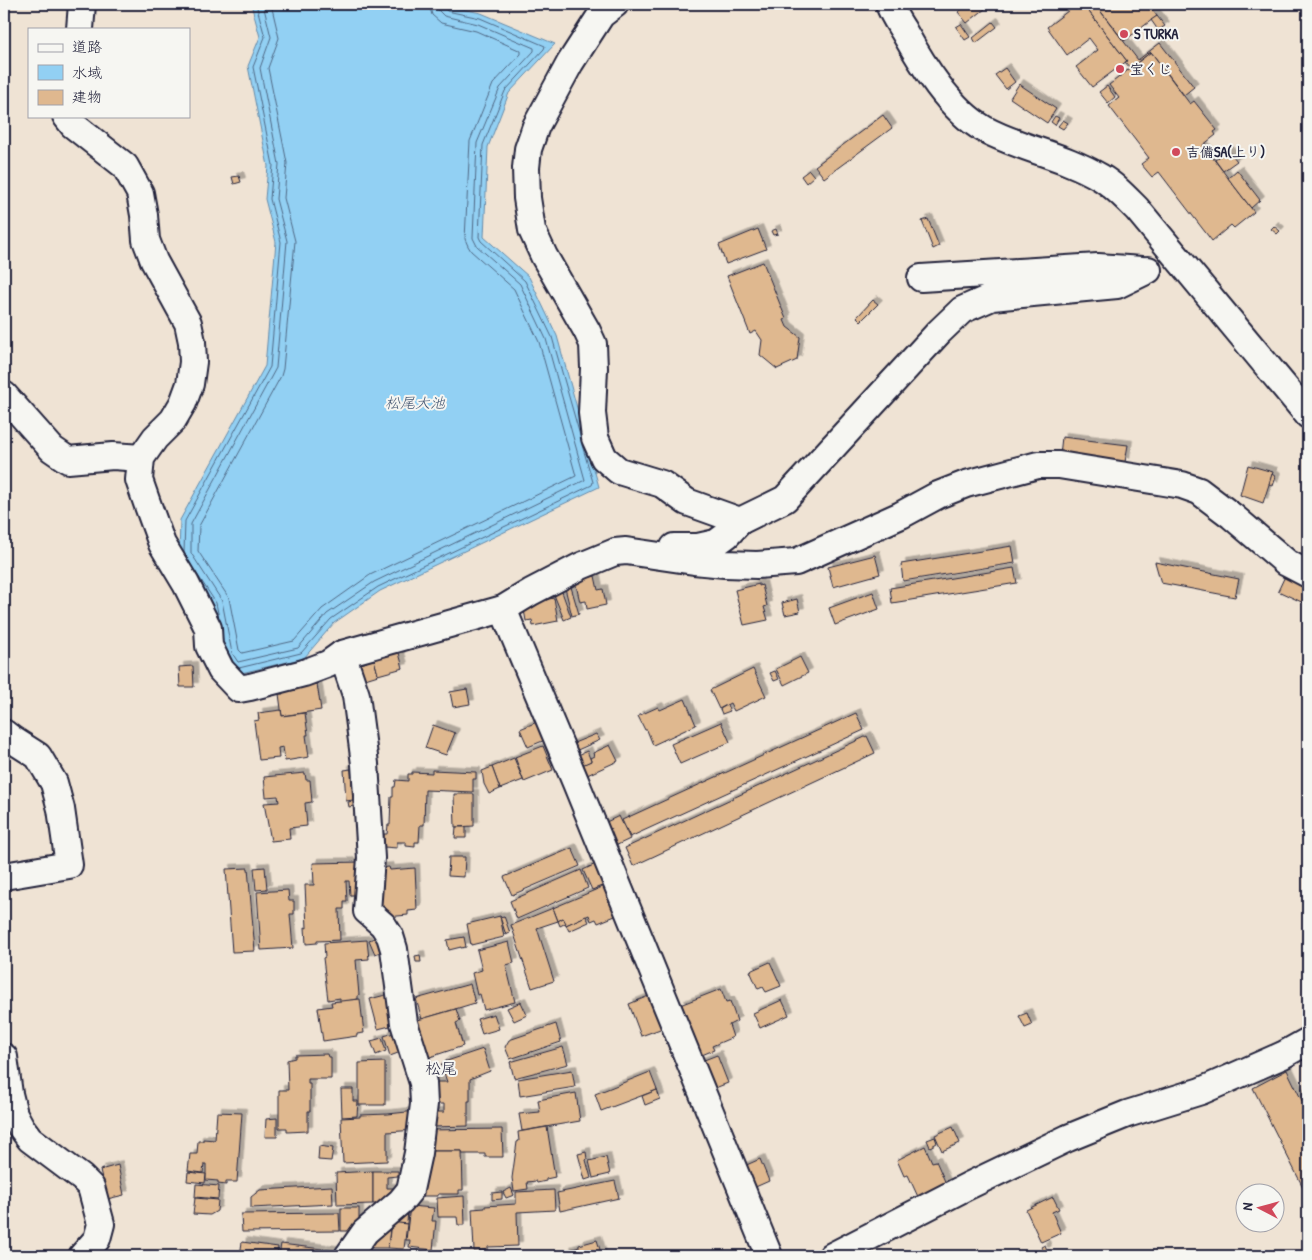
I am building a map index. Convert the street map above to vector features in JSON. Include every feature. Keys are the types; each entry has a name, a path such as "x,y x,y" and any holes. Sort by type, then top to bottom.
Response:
{"street":[{"path":"80,28 82,4"},
{"path":"614,4 601,15 570,63 536,126 528,149 526,168 527,198 532,230 544,256 587,330 593,344 592,413 595,438 604,458 619,471 662,484 687,502 740,521"},
{"path":"889,4 914,50 960,111 983,128 1006,139 1082,167 1121,192 1308,415"},
{"path":"68,118 73,125 125,166 140,193 146,240 154,262 188,323 192,342 190,384 183,403 173,420 155,438 141,458 140,480 162,544 186,584 208,628 209,646 221,670 238,689 304,673 328,664 342,654 503,609 531,592 603,556 615,552 636,552 725,564 757,565 796,562 901,515 938,495 966,484 1038,465 1058,465 1182,485 1199,491 1232,516 1287,563 1308,574"},
{"path":"920,278 1098,267 1148,270 1193,277"},
{"path":"636,552 644,548 698,547 716,543 727,535 740,521 785,499 939,332 962,310 992,297 1117,285 1148,270"},
{"path":"4,395 52,449 68,460 113,456 141,458"},
{"path":"503,609 769,1256"},
{"path":"342,654 356,695 365,764 372,858 368,911 390,936 404,1023 423,1083 424,1104 418,1153 410,1190 401,1202 365,1232 348,1256"},
{"path":"4,733 38,756 54,783 61,809 69,865 4,876"},
{"path":"832,1256 968,1186 1068,1138 1127,1114 1201,1091 1284,1054 1308,1040"},
{"path":"4,1057 8,1094 14,1114 21,1127 30,1139 82,1178 91,1187 101,1224 97,1239 82,1256"}],"water":[{"name":"松尾大池","path":"251,4 437,4 481,13 555,44 509,93 488,147 484,237 529,277 557,336 599,487 380,591 334,623 304,658 233,675 221,658 212,606 179,557 180,520 265,366 276,242 265,199 268,166 248,66 260,37"}],"building":[{"path":"968,4 990,5 967,23 958,12"},
{"path":"1077,4 1083,4 1127,61 1092,87 1076,67 1098,50 1089,38 1067,55 1047,27"},
{"path":"1083,4 1095,4 1138,60 1160,43 1194,87 1184,95 1151,52 1130,68 1125,62 1127,61"},
{"path":"1095,4 1148,4 1157,16 1124,41"},
{"path":"1157,16 1165,26 1158,30 1151,20"},
{"path":"993,22 997,27 976,43 973,38"},
{"path":"961,24 970,37 965,40 956,27"},
{"name":"吉備SA(上り)","path":"1151,52 1190,104 1194,101 1217,130 1214,132 1216,135 1203,145 1254,212 1234,228 1231,225 1212,241 1159,172 1152,177 1141,164 1149,158 1109,106 1119,98 1109,85"},
{"path":"1005,68 1015,82 1006,89 995,75"},
{"path":"1019,84 1056,109 1047,123 1010,98"},
{"path":"1107,86 1115,97 1108,103 1099,92"},
{"path":"883,115 892,128 824,178 815,166"},
{"path":"1055,116 1059,118 1055,125 1051,122"},
{"path":"1063,120 1068,123 1063,129 1058,126"},
{"path":"1228,150 1237,161 1223,171 1215,160"},
{"path":"809,170 814,176 806,183 801,176"},
{"path":"1237,170 1260,200 1251,208 1228,178"},
{"path":"239,176 241,182 234,184 232,177"},
{"path":"928,219 939,246 933,249 922,221"},
{"path":"1274,226 1280,231 1277,234 1271,229"},
{"path":"758,229 766,249 726,264 719,245"},
{"path":"776,229 778,234 773,235 771,231"},
{"path":"763,262 786,319 784,320 787,327 800,337 797,360 777,369 760,355 762,340 756,331 750,334 727,276"},
{"path":"873,300 878,304 861,321 857,317"},
{"path":"1062,437 1128,445 1125,462 1060,455"},
{"path":"1248,465 1273,472 1263,503 1240,495"},
{"path":"1272,474 1276,477 1273,486 1269,484"},
{"path":"1012,546 1015,563 903,581 901,564"},
{"path":"875,555 880,574 833,587 828,567"},
{"path":"1155,562 1239,579 1235,597 1161,583"},
{"path":"1014,568 1017,583 892,603 890,588"},
{"path":"1286,574 1308,583 1308,605 1278,591"},
{"path":"595,576 598,590 603,589 606,605 587,609 586,601 580,602 575,581"},
{"path":"759,584 759,586 762,585 767,606 764,607 768,620 744,625 735,590"},
{"path":"571,587 579,614 572,616 565,588"},
{"path":"561,589 571,617 564,620 553,592"},
{"path":"873,592 879,609 835,625 829,608"},
{"path":"554,598 558,621 533,626 532,620 526,621 523,604"},
{"path":"797,599 800,612 785,615 782,603"},
{"path":"398,649 403,668 378,675 373,656"},
{"path":"373,656 378,675 362,680 358,665 367,662 365,658"},
{"path":"800,657 808,673 784,685 776,669"},
{"path":"193,666 194,687 180,687 179,667"},
{"path":"753,669 766,696 734,711 730,703 719,709 710,690"},
{"path":"775,671 779,679 774,681 770,673"},
{"path":"317,684 321,710 282,716 279,694 283,694 282,689"},
{"path":"467,689 470,704 453,707 450,692"},
{"path":"685,699 696,725 653,745 647,730 645,730 638,716 658,707 660,710"},
{"path":"727,705 730,711 722,714 720,709"},
{"path":"281,710 282,716 305,713 309,757 285,761 283,747 278,748 279,758 259,760 254,721 259,720 258,713"},
{"path":"856,713 864,730 630,837 622,820"},
{"path":"537,722 545,740 528,747 520,729"},
{"path":"721,722 730,742 680,764 671,744"},
{"path":"433,725 455,733 446,755 425,748"},
{"path":"596,734 600,740 573,752 569,745"},
{"path":"867,736 875,753 633,866 625,848"},
{"path":"610,745 618,761 585,776 580,765 591,761 590,758 594,756 593,753"},
{"path":"543,746 553,770 524,782 515,757"},
{"path":"587,751 591,761 582,765 578,755"},
{"path":"514,758 523,780 500,789 492,767"},
{"path":"492,767 500,789 489,794 484,784 482,771"},
{"path":"351,769 353,800 346,801 344,770"},
{"path":"432,770 476,772 476,779 473,779 473,792 425,790 424,825 420,825 419,842 415,842 415,847 406,846 406,842 397,842 397,848 384,847 384,834 387,834 388,825 390,825 391,797 393,797 393,787 395,787 396,780 408,781 408,774 412,774 412,772 432,773"},
{"path":"305,773 306,780 310,780 312,802 305,803 307,826 289,828 290,839 271,841 264,803 279,802 278,796 266,797 264,777"},
{"path":"454,794 474,794 474,826 455,827"},
{"path":"354,801 354,806 349,807 348,802"},
{"path":"619,816 630,839 613,847 602,824"},
{"path":"456,827 466,827 466,838 455,838"},
{"path":"572,848 580,866 512,895 504,877"},
{"path":"449,857 465,857 464,877 448,876"},
{"path":"362,862 363,895 350,895 349,881 346,881 347,901 344,901 344,909 339,909 340,940 317,941 317,943 306,944 305,885 314,885 313,863"},
{"path":"600,862 609,883 592,890 583,870"},
{"path":"265,867 267,889 256,890 254,868"},
{"path":"389,867 390,870 415,868 417,910 408,911 408,915 387,917 377,913 379,868"},
{"path":"248,868 255,951 232,952 226,869"},
{"path":"581,870 588,888 517,919 510,901"},
{"path":"607,885 620,914 598,923 596,919 591,921 589,915 566,925 563,918 558,921 553,908"},
{"path":"288,890 289,901 294,901 294,914 290,914 293,948 261,950 257,892"},
{"path":"553,908 558,921 537,928 554,981 532,988 511,925"},
{"path":"500,916 504,937 471,945 467,924"},
{"path":"504,916 510,933 506,935 500,917"},
{"path":"586,916 589,922 569,931 566,925"},
{"path":"563,918 566,923 560,926 558,921"},
{"path":"380,936 386,950 375,954 369,940"},
{"path":"464,937 466,947 449,950 447,940"},
{"path":"367,940 369,959 356,960 358,999 340,1002 340,998 328,1000 323,958 325,957 324,943"},
{"path":"509,942 514,963 506,965 515,1002 484,1010 480,994 477,995 472,973 482,970 477,950"},
{"path":"420,955 421,962 416,962 415,956"},
{"path":"770,962 781,986 766,992 763,987 758,989 750,971"},
{"path":"470,984 475,1003 422,1019 416,999"},
{"path":"721,989 726,1002 730,1001 737,1021 729,1025 733,1037 712,1046 714,1050 697,1057 680,1005"},
{"path":"393,993 398,1024 378,1029 370,999"},
{"path":"651,995 663,1028 641,1036 629,1004"},
{"path":"360,999 364,1033 357,1034 357,1036 323,1041 318,1008 332,1006 331,1002"},
{"path":"782,1000 789,1015 760,1028 753,1013"},
{"path":"521,1002 527,1015 514,1021 507,1008"},
{"path":"456,1009 460,1021 456,1023 463,1046 424,1059 411,1022"},
{"path":"1027,1013 1032,1025 1025,1028 1019,1016"},
{"path":"494,1014 499,1029 482,1034 477,1019"},
{"path":"556,1024 561,1042 510,1059 505,1047 509,1040"},
{"path":"400,1031 406,1050 390,1056 384,1036"},
{"path":"382,1038 386,1051 376,1055 371,1041"},
{"path":"563,1047 568,1064 514,1078 510,1062"},
{"path":"483,1049 490,1071 470,1079 468,1126 433,1127 432,1112 444,1112 444,1104 433,1104 432,1082 447,1082 441,1064"},
{"path":"327,1054 328,1057 331,1057 331,1079 308,1079 308,1084 310,1084 310,1111 308,1111 308,1131 287,1132 287,1128 279,1128 279,1090 288,1090 287,1060 295,1058 295,1055"},
{"path":"717,1055 728,1083 710,1090 699,1062"},
{"path":"385,1062 385,1105 359,1105 359,1063"},
{"path":"572,1070 575,1087 520,1096 518,1079"},
{"path":"1287,1070 1308,1113 1308,1197 1253,1088"},
{"path":"650,1072 657,1090 601,1111 595,1094"},
{"path":"341,1089 353,1089 353,1101 358,1101 357,1116 342,1117"},
{"path":"657,1090 660,1099 645,1105 642,1096"},
{"path":"576,1093 580,1121 522,1131 519,1114 540,1112 538,1100"},
{"path":"416,1111 416,1130 387,1132 387,1161 343,1163 341,1118"},
{"path":"217,1112 242,1113 237,1182 226,1182 226,1185 218,1184 218,1181 206,1180 206,1164 204,1164 203,1173 188,1171 190,1154 197,1154 198,1141 203,1141 203,1139 215,1140"},
{"path":"277,1118 277,1137 265,1137 266,1119"},
{"path":"547,1127 555,1177 537,1183 536,1181 527,1182 528,1189 514,1191 512,1178 517,1142 519,1141 518,1132"},
{"path":"953,1127 960,1143 942,1151 935,1135"},
{"path":"502,1129 503,1157 485,1157 485,1154 462,1154 462,1151 430,1151 427,1130"},
{"path":"935,1137 937,1143 930,1147 927,1140"},
{"path":"319,1146 333,1148 331,1161 318,1160"},
{"path":"925,1146 932,1162 936,1161 947,1186 919,1199 908,1175 904,1176 897,1160"},
{"path":"430,1151 462,1151 463,1190 459,1190 459,1194 414,1196"},
{"path":"586,1152 586,1160 591,1178 585,1180 578,1154"},
{"path":"606,1157 610,1174 593,1178 589,1161"},
{"path":"760,1159 769,1181 751,1189 742,1167"},
{"path":"118,1165 124,1195 107,1199 100,1170"},
{"path":"373,1171 373,1204 337,1205 336,1173"},
{"path":"373,1171 398,1171 398,1176 387,1177 387,1188 404,1188 387,1204 373,1204"},
{"path":"188,1172 206,1174 205,1183 187,1181"},
{"path":"615,1181 619,1198 560,1211 557,1193"},
{"path":"196,1184 219,1186 218,1199 195,1197"},
{"path":"332,1186 333,1204 251,1208 251,1197 260,1190"},
{"path":"511,1188 514,1195 506,1198 503,1192"},
{"path":"554,1190 555,1210 517,1212 518,1246 488,1247 488,1250 474,1251 472,1209 485,1208 485,1206 516,1204 516,1192"},
{"path":"502,1192 502,1199 492,1200 492,1193"},
{"path":"464,1196 465,1225 458,1225 457,1217 438,1217 437,1198"},
{"path":"1053,1197 1059,1209 1052,1212 1061,1233 1041,1242 1026,1210"},
{"path":"195,1198 218,1200 217,1211 210,1215 193,1214"},
{"path":"410,1206 434,1208 432,1221 436,1221 433,1250 409,1247 410,1240 406,1240"},
{"path":"408,1207 407,1224 392,1223"},
{"path":"341,1208 359,1208 359,1231 341,1231"},
{"path":"339,1213 340,1231 242,1232 241,1214"},
{"path":"391,1218 388,1248 365,1248"},
{"path":"391,1222 407,1224 404,1249 388,1248"},
{"path":"597,1240 602,1256 568,1256 566,1251"},
{"path":"242,1242 278,1247 277,1256 240,1256"},
{"path":"281,1244 322,1249 321,1256 279,1256"},
{"path":"1045,1245 1047,1250 1044,1252 1041,1247"},
{"path":"323,1249 339,1251 337,1256 322,1256"}],"place":[{"name":"S TURKA","path":"1124,34"},
{"name":"宝くじ","path":"1120,69"},
{"name":"吉備SA(上り)","path":"1176,152"}],"district":[{"name":"松尾","path":"441,1068"}]}
